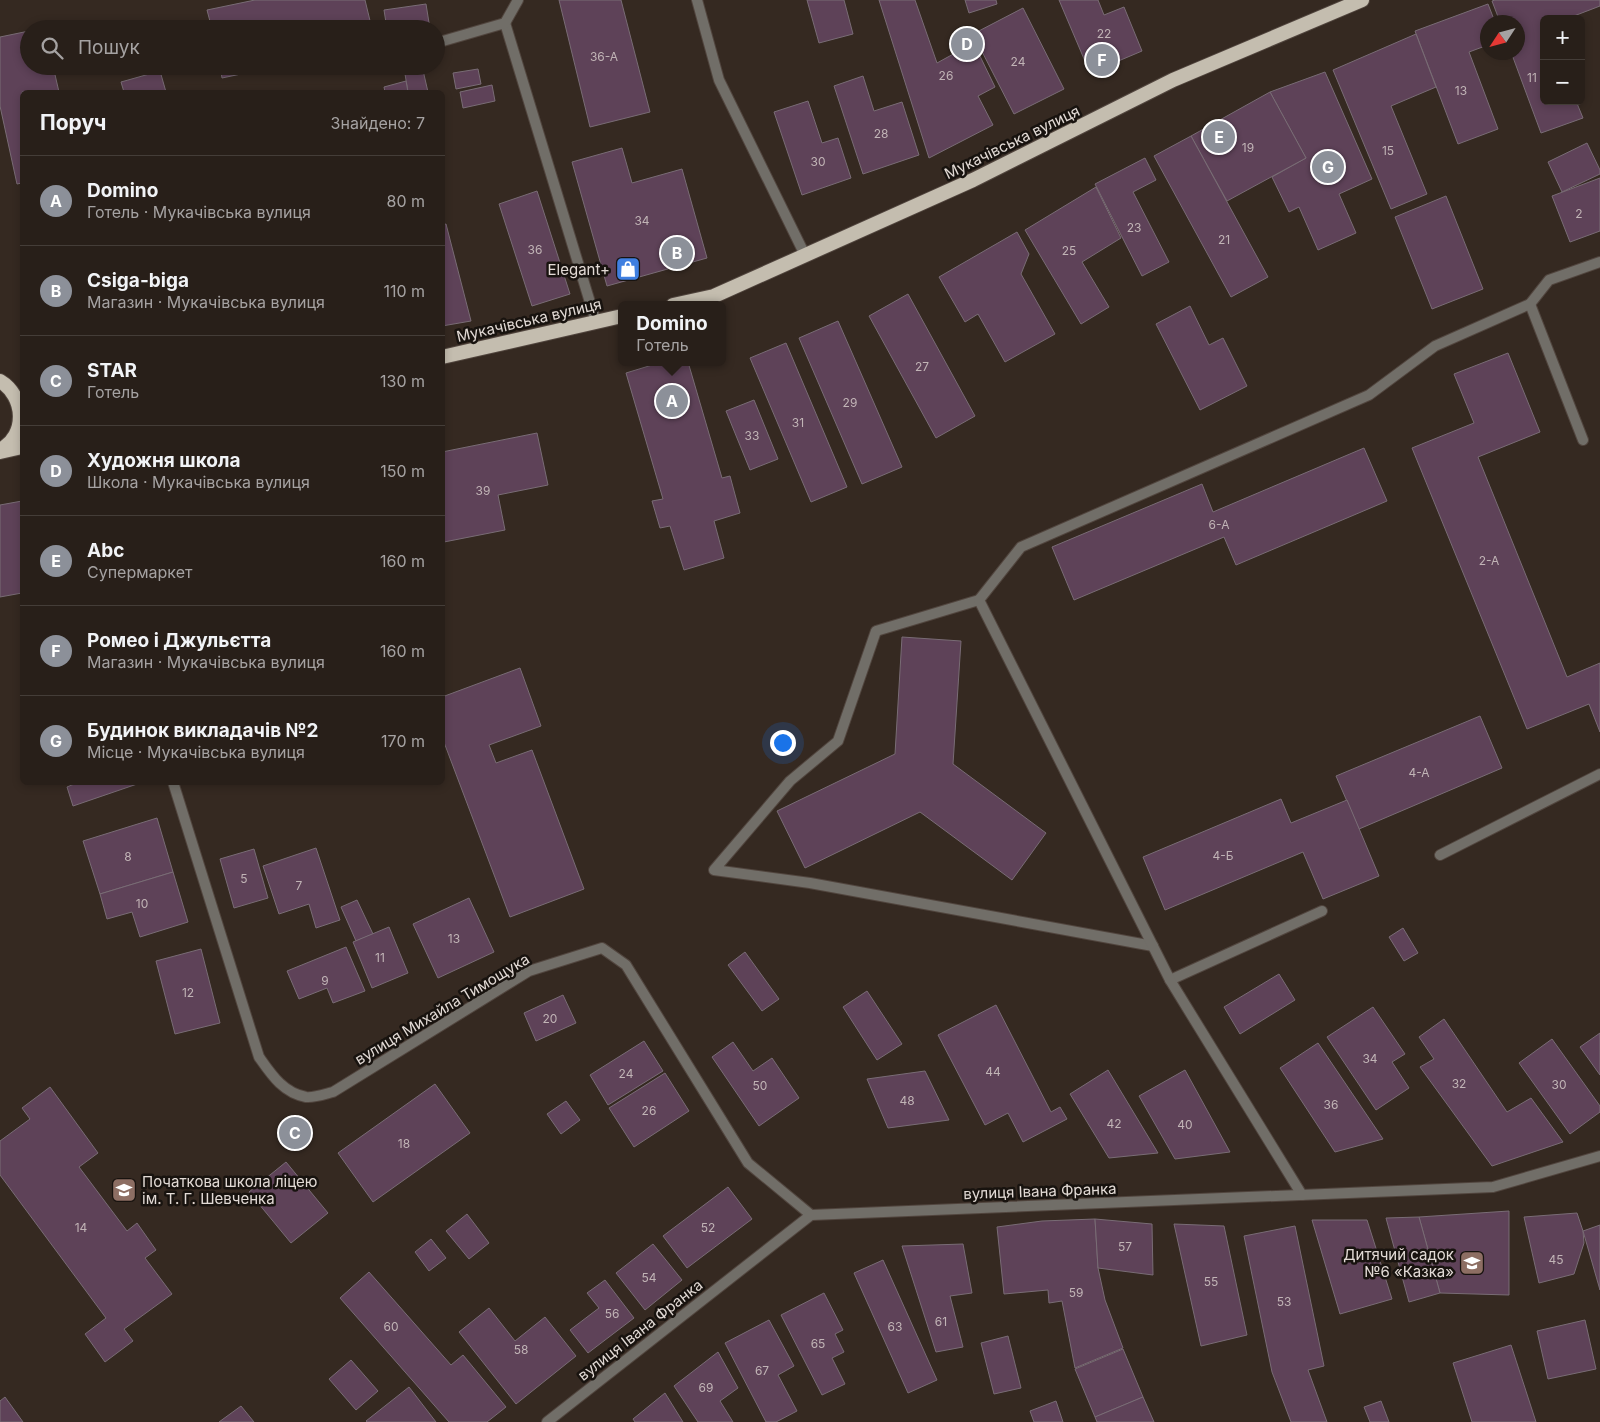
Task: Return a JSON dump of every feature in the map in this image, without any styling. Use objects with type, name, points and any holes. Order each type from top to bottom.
[{"type":"highway","name":"Мукачівська вулиця","points":[[691,301],[714,296],[973,180],[1173,80],[1362,0]]},
{"type":"highway","name":"Мукачівська вулиця","points":[[445,356],[618,317]]},
{"type":"highway","points":[[0,381],[19,397],[20,412]]},
{"type":"highway","points":[[0,451],[12,439],[20,421]]},
{"type":"highway","points":[[0,451],[20,447]]},
{"type":"street","points":[[445,40],[505,23],[518,0]]},
{"type":"street","points":[[697,0],[719,80],[805,255]]},
{"type":"street","points":[[505,23],[596,322]]},
{"type":"street","points":[[1153,946],[810,883],[714,870],[790,781],[838,741],[876,630],[979,600],[1021,548],[1369,395],[1435,346],[1530,304],[1550,280],[1600,262]]},
{"type":"street","points":[[1530,304],[1583,440]]},
{"type":"street","points":[[979,600],[1170,980],[1302,1195]]},
{"type":"street","points":[[1440,855],[1600,774]]},
{"type":"street","name":"вулиця Михайла Тимощука","points":[[174,785],[259,1057],[275,1080],[292,1092],[307,1098],[333,1092],[529,971],[602,948],[626,965],[748,1164],[811,1215]]},
{"type":"street","points":[[1170,980],[1322,911]]},
{"type":"street","name":"вулиця Івана Франка","points":[[547,1422],[811,1215],[1493,1188],[1600,1156]]},
{"type":"building","points":[[255,0],[365,0],[370,20],[210,20],[207,10]]},
{"type":"building","points":[[559,0],[621,0],[650,112],[590,127]]},
{"type":"building","points":[[807,0],[844,0],[853,34],[819,43]]},
{"type":"building","points":[[879,0],[915,0],[937,63],[957,52],[960,61],[978,52],[995,87],[978,96],[993,125],[929,158]]},
{"type":"building","points":[[965,0],[996,0],[997,4],[969,13]]},
{"type":"building","points":[[1059,0],[1098,0],[1104,15],[1124,7],[1142,51],[1090,73]]},
{"type":"building","points":[[1600,0],[1600,6],[1576,15],[1540,15],[1540,105],[1578,105],[1583,118],[1541,133],[1514,60],[1525,60],[1525,15],[1497,15],[1492,1]]},
{"type":"building","points":[[426,4],[429,20],[386,20],[384,10]]},
{"type":"building","points":[[1488,4],[1492,15],[1480,15],[1480,48],[1469,52],[1498,129],[1458,144],[1415,31]]},
{"type":"building","points":[[1023,8],[1064,89],[1014,114],[973,34]]},
{"type":"building","points":[[20,33],[20,75],[55,75],[59,90],[20,90],[20,183],[17,184],[0,106],[0,37]]},
{"type":"building","points":[[1416,34],[1436,87],[1391,106],[1427,194],[1391,209],[1333,70]]},
{"type":"building","points":[[478,69],[481,84],[456,89],[453,73]]},
{"type":"building","points":[[1325,72],[1372,179],[1339,194],[1356,233],[1318,250],[1299,207],[1289,212],[1272,177],[1306,158],[1270,92]]},
{"type":"building","points":[[146,75],[161,75],[165,90],[123,90],[121,82]]},
{"type":"building","points":[[222,75],[236,75],[222,78]]},
{"type":"building","points":[[405,75],[424,75],[428,90],[408,90]]},
{"type":"building","points":[[863,76],[874,111],[902,102],[919,155],[863,174],[834,86]]},
{"type":"building","points":[[406,81],[408,90],[385,90],[384,87]]},
{"type":"building","points":[[492,85],[495,101],[463,108],[460,92]]},
{"type":"building","points":[[1270,92],[1306,158],[1227,201],[1191,136]]},
{"type":"building","points":[[808,101],[822,143],[838,138],[851,178],[802,195],[774,112]]},
{"type":"building","points":[[1191,136],[1268,277],[1231,297],[1154,156]]},
{"type":"building","points":[[1587,143],[1600,170],[1600,174],[1562,192],[1548,162]]},
{"type":"building","points":[[622,148],[632,183],[682,169],[707,258],[607,286],[572,162]]},
{"type":"building","points":[[1145,158],[1156,180],[1133,192],[1169,262],[1142,276],[1095,184]]},
{"type":"building","points":[[1600,178],[1600,231],[1570,242],[1552,196]]},
{"type":"building","points":[[1096,187],[1121,238],[1082,262],[1109,307],[1081,324],[1025,230]]},
{"type":"building","points":[[537,191],[570,294],[532,306],[499,204]]},
{"type":"building","points":[[1446,196],[1483,289],[1432,309],[1395,217]]},
{"type":"building","points":[[445,224],[471,321],[445,325]]},
{"type":"building","points":[[1017,232],[1029,254],[1021,274],[1055,334],[1005,362],[978,314],[965,322],[939,277]]},
{"type":"building","points":[[908,294],[975,416],[936,438],[869,316]]},
{"type":"building","points":[[1190,306],[1209,345],[1223,338],[1247,386],[1200,410],[1156,324]]},
{"type":"building","points":[[838,321],[902,467],[862,484],[799,338]]},
{"type":"building","points":[[786,343],[847,487],[811,502],[750,358]]},
{"type":"building","points":[[1508,353],[1540,432],[1478,457],[1567,677],[1600,663],[1600,732],[1589,704],[1527,729],[1412,448],[1474,423],[1454,374]]},
{"type":"building","points":[[649,366],[689,366],[722,478],[730,476],[740,513],[714,521],[724,558],[684,570],[670,526],[660,528],[652,501],[663,499],[626,373]]},
{"type":"building","points":[[754,400],[778,459],[750,470],[726,411]]},
{"type":"building","points":[[537,433],[548,485],[498,495],[505,530],[445,542],[445,451]]},
{"type":"building","points":[[1364,448],[1387,501],[1236,565],[1224,537],[1074,600],[1052,547],[1202,484],[1213,512]]},
{"type":"building","points":[[20,501],[20,593],[0,597],[0,505]]},
{"type":"building","points":[[902,637],[961,641],[953,764],[1046,833],[1012,880],[920,812],[805,868],[777,811],[895,754]]},
{"type":"building","points":[[520,668],[541,726],[489,745],[496,763],[532,750],[584,889],[510,917],[445,745],[445,696]]},
{"type":"building","points":[[1480,716],[1502,768],[1359,829],[1336,776]]},
{"type":"building","points":[[72,785],[134,785],[73,806],[67,787]]},
{"type":"building","points":[[1281,799],[1291,823],[1347,800],[1379,876],[1323,899],[1303,852],[1165,910],[1143,857]]},
{"type":"building","points":[[157,818],[173,872],[100,894],[83,841]]},
{"type":"building","points":[[316,848],[340,920],[316,928],[309,904],[279,914],[263,866]]},
{"type":"building","points":[[254,849],[268,898],[234,908],[220,859]]},
{"type":"building","points":[[173,872],[188,922],[140,937],[132,912],[107,919],[100,894]]},
{"type":"building","points":[[469,898],[494,952],[438,978],[413,924]]},
{"type":"building","points":[[357,900],[373,934],[356,941],[341,907]]},
{"type":"building","points":[[389,927],[408,973],[372,988],[353,942]]},
{"type":"building","points":[[1403,928],[1418,953],[1404,961],[1389,937]]},
{"type":"building","points":[[346,947],[365,991],[333,1003],[327,988],[299,999],[287,971]]},
{"type":"building","points":[[201,949],[220,1023],[175,1034],[156,961]]},
{"type":"building","points":[[745,952],[779,999],[762,1011],[728,965]]},
{"type":"building","points":[[1279,974],[1295,1000],[1240,1034],[1224,1007]]},
{"type":"building","points":[[867,991],[902,1044],[877,1060],[843,1007]]},
{"type":"building","points":[[563,995],[576,1023],[536,1041],[524,1013]]},
{"type":"building","points":[[996,1005],[1051,1112],[1060,1107],[1067,1119],[1023,1142],[1008,1113],[985,1125],[938,1035]]},
{"type":"building","points":[[1373,1007],[1405,1054],[1392,1062],[1409,1088],[1376,1110],[1327,1037]]},
{"type":"building","points":[[1444,1019],[1507,1112],[1531,1098],[1563,1142],[1492,1166],[1420,1067],[1434,1059],[1419,1037]]},
{"type":"building","points":[[1600,1033],[1600,1075],[1580,1047]]},
{"type":"building","points":[[1552,1039],[1600,1106],[1600,1112],[1570,1134],[1519,1063]]},
{"type":"building","points":[[644,1041],[663,1071],[608,1105],[590,1075]]},
{"type":"building","points":[[733,1042],[753,1071],[772,1058],[799,1098],[759,1126],[712,1057]]},
{"type":"building","points":[[1318,1043],[1383,1139],[1335,1152],[1280,1068]]},
{"type":"building","points":[[1108,1070],[1158,1153],[1109,1158],[1070,1094]]},
{"type":"building","points":[[1185,1070],[1230,1152],[1175,1159],[1139,1096]]},
{"type":"building","points":[[925,1071],[949,1120],[888,1128],[867,1079]]},
{"type":"building","points":[[665,1073],[689,1111],[634,1147],[609,1108]]},
{"type":"building","points":[[435,1084],[470,1133],[373,1202],[338,1153]]},
{"type":"building","points":[[50,1087],[98,1153],[79,1167],[127,1231],[137,1223],[156,1250],[145,1258],[172,1294],[124,1329],[133,1341],[105,1362],[85,1334],[106,1318],[0,1175],[0,1141],[30,1119],[22,1108]]},
{"type":"building","points":[[566,1101],[580,1120],[561,1134],[547,1114]]},
{"type":"building","points":[[286,1162],[328,1213],[291,1243],[249,1192]]},
{"type":"building","points":[[728,1187],[752,1219],[687,1268],[663,1236]]},
{"type":"building","points":[[1509,1211],[1509,1295],[1440,1293],[1419,1217]]},
{"type":"building","points":[[1577,1213],[1583,1231],[1584,1243],[1574,1274],[1539,1283],[1524,1217]]},
{"type":"building","points":[[467,1214],[489,1243],[469,1259],[446,1231]]},
{"type":"building","points":[[1419,1217],[1440,1293],[1409,1302],[1386,1218]]},
{"type":"building","points":[[1095,1219],[1098,1268],[1105,1300],[1123,1348],[1075,1368],[1062,1301],[1049,1303],[1048,1290],[1004,1294],[997,1227],[1042,1221]]},
{"type":"building","points":[[1095,1219],[1152,1224],[1153,1275],[1098,1268]]},
{"type":"building","points":[[1312,1220],[1367,1220],[1392,1299],[1340,1314]]},
{"type":"building","points":[[1174,1224],[1224,1226],[1247,1335],[1201,1346]]},
{"type":"building","points":[[1600,1225],[1600,1290],[1583,1231]]},
{"type":"building","points":[[1295,1226],[1324,1366],[1308,1370],[1327,1422],[1291,1422],[1272,1372],[1244,1236]]},
{"type":"building","points":[[431,1239],[446,1258],[429,1271],[415,1252]]},
{"type":"building","points":[[653,1244],[682,1280],[645,1310],[616,1273]]},
{"type":"building","points":[[963,1244],[972,1293],[950,1296],[963,1347],[936,1352],[902,1246]]},
{"type":"building","points":[[883,1260],[937,1380],[908,1393],[854,1273]]},
{"type":"building","points":[[369,1272],[451,1365],[463,1355],[506,1407],[487,1422],[449,1422],[340,1298]]},
{"type":"building","points":[[605,1280],[634,1318],[588,1353],[570,1330],[599,1308],[587,1293]]},
{"type":"building","points":[[824,1293],[843,1330],[835,1334],[844,1352],[832,1358],[845,1384],[822,1395],[781,1315]]},
{"type":"building","points":[[489,1308],[515,1341],[545,1317],[576,1356],[516,1404],[459,1332]]},
{"type":"building","points":[[769,1320],[794,1366],[778,1375],[797,1411],[776,1422],[766,1422],[725,1343]]},
{"type":"building","points":[[1585,1320],[1596,1369],[1548,1379],[1537,1331]]},
{"type":"building","points":[[1008,1336],[1021,1388],[994,1394],[981,1343]]},
{"type":"building","points":[[1511,1345],[1536,1422],[1472,1422],[1453,1363]]},
{"type":"building","points":[[1123,1349],[1143,1397],[1095,1417],[1075,1369]]},
{"type":"building","points":[[718,1352],[738,1388],[720,1401],[733,1422],[698,1422],[674,1386]]},
{"type":"building","points":[[351,1360],[378,1391],[356,1410],[329,1379]]},
{"type":"building","points":[[409,1387],[436,1422],[366,1421]]},
{"type":"building","points":[[665,1393],[683,1422],[635,1422],[633,1419]]},
{"type":"building","points":[[5,1397],[23,1422],[0,1422],[0,1401]]},
{"type":"building","points":[[1143,1397],[1154,1422],[1097,1422],[1095,1417]]},
{"type":"building","points":[[1056,1401],[1063,1422],[1034,1422],[1030,1411]]},
{"type":"building","points":[[1381,1401],[1389,1422],[1370,1422],[1364,1407]]},
{"type":"building","points":[[241,1406],[254,1422],[219,1422]]},
{"type":"place","name":"Художня школа","points":[[967,44]]},
{"type":"place","name":"Ромео і Джульєтта","points":[[1102,60]]},
{"type":"place","name":"Abc","points":[[1219,137]]},
{"type":"place","name":"Будинок викладачів №2","points":[[1328,167]]},
{"type":"place","name":"Csiga-biga","points":[[677,253]]},
{"type":"place","name":"Elegant+","points":[[628,269]]},
{"type":"place","name":"Domino","points":[[672,401]]},
{"type":"place","name":"STAR","points":[[295,1133]]},
{"type":"place","name":"Початкова школа ліцею ім. Т. Г. Шевченка","points":[[124,1190]]},
{"type":"place","name":"Дитячий садок №6 «Казка»","points":[[1472,1263]]}]
